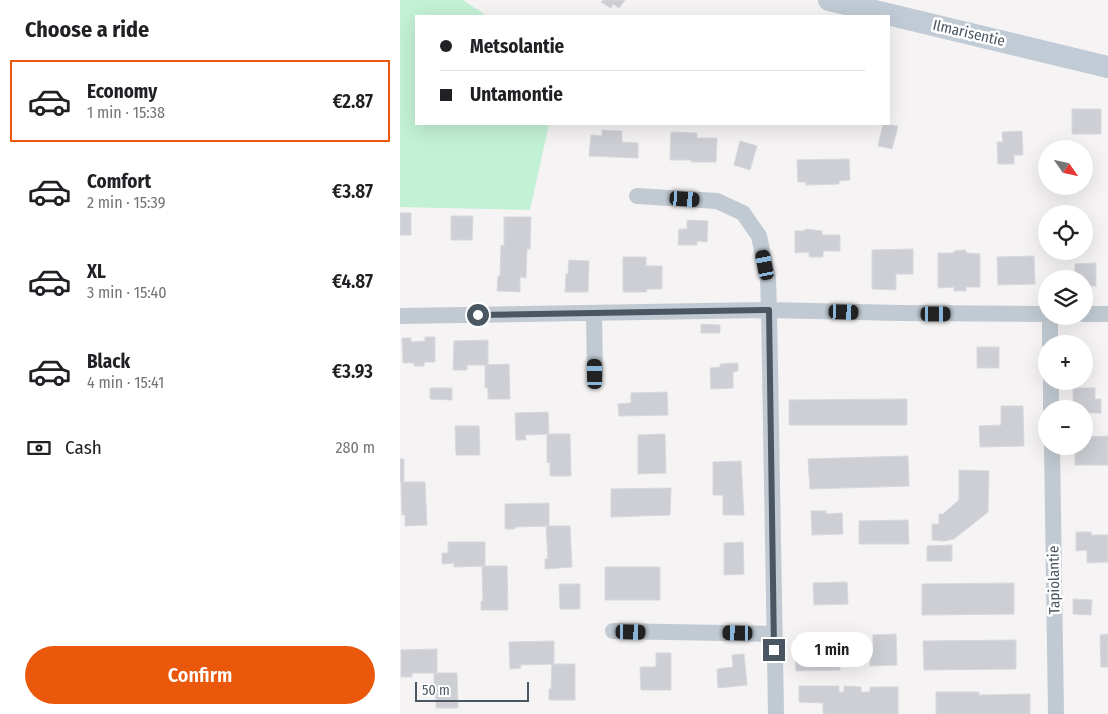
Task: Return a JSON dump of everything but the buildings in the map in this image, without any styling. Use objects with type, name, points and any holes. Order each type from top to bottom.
[{"type":"street","name":"Ilmarisentie","points":[[829,0],[1108,67]]},
{"type":"street","points":[[637,196],[717,201],[743,213],[759,236],[768,279],[776,714]]},
{"type":"street","points":[[400,316],[769,310],[1038,314]]},
{"type":"street","points":[[594,313],[595,374]]},
{"type":"street","points":[[1093,314],[1108,314]]},
{"type":"street","name":"Tapiolantie","points":[[1052,455],[1056,714]]},
{"type":"street","points":[[613,631],[774,634]]},
{"type":"green space","points":[[400,0],[463,0],[486,15],[415,15],[415,125],[549,125],[530,210],[400,207]]},
{"type":"route","points":[[478,315],[769,310],[774,650]]}]
